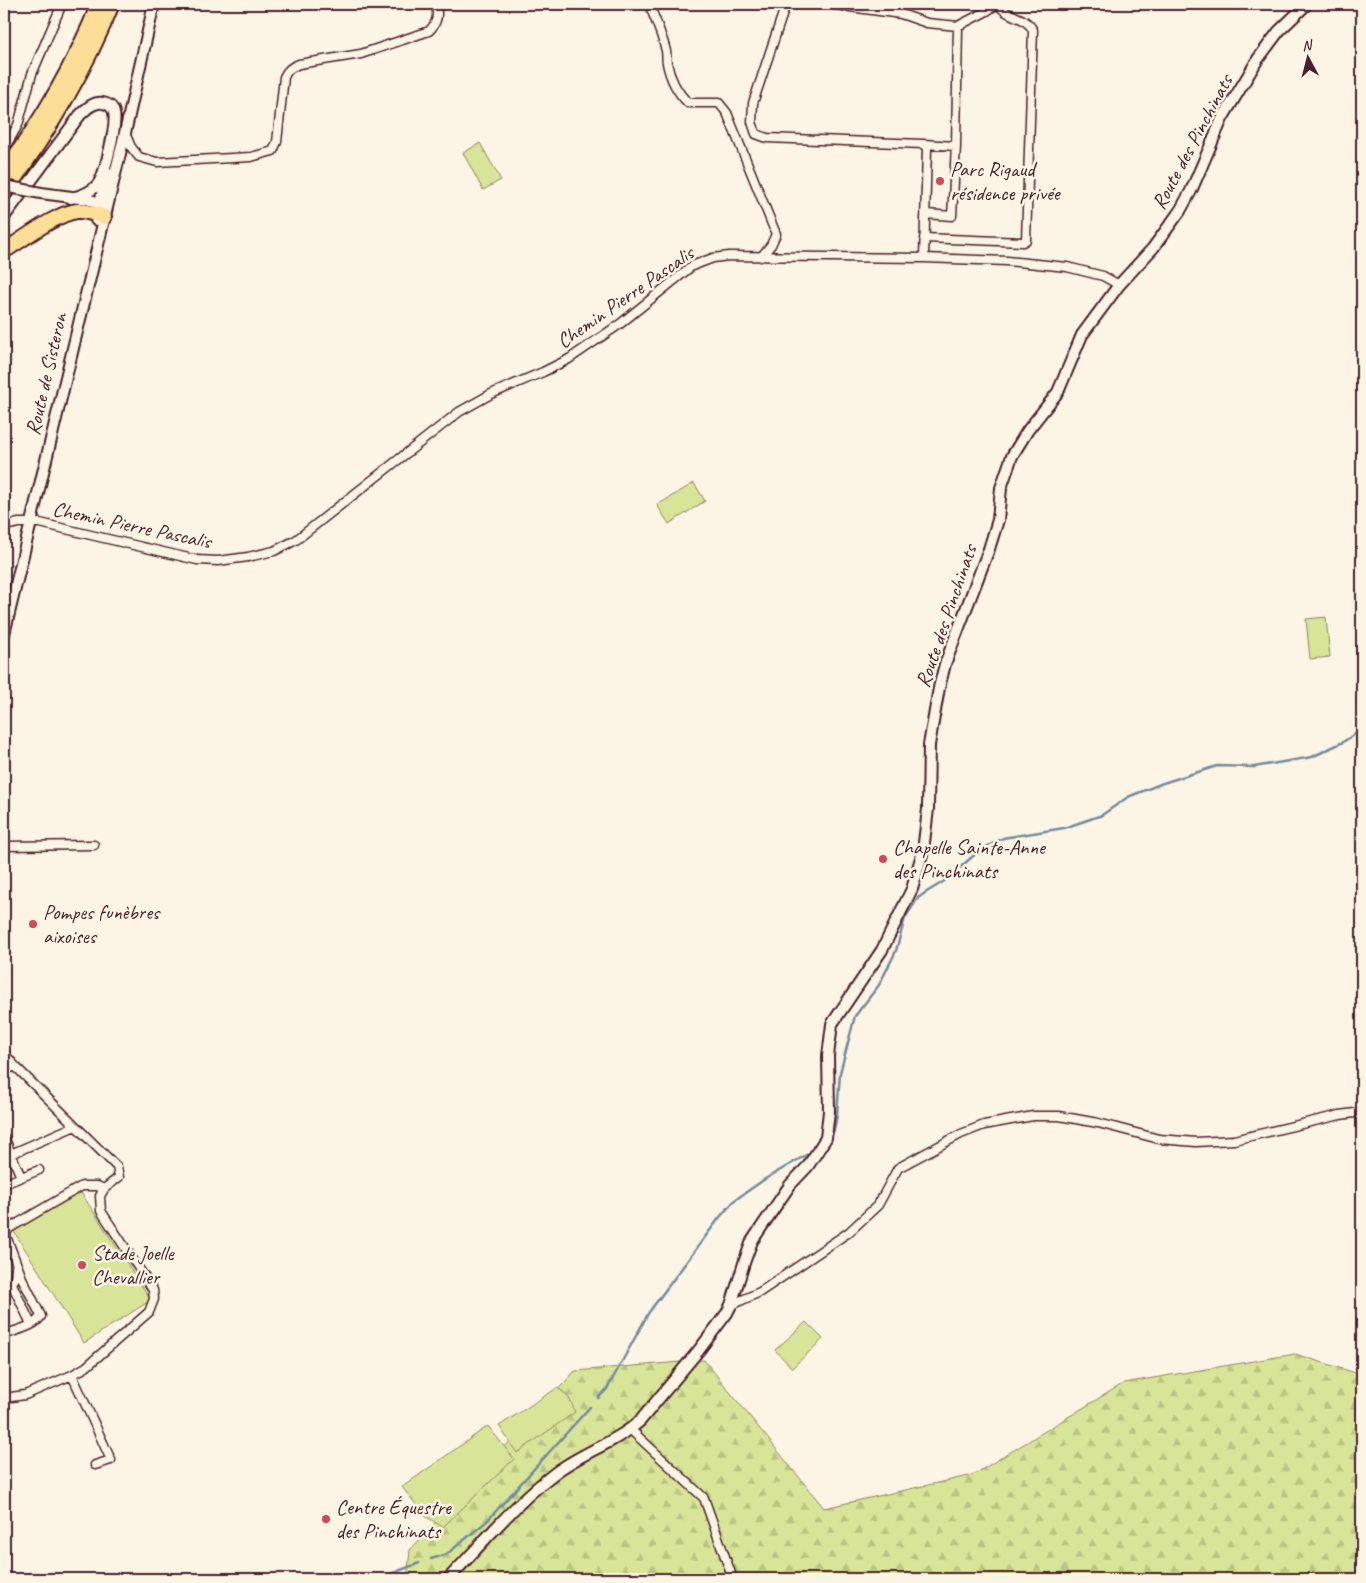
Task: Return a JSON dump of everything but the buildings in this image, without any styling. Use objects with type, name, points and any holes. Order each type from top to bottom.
[{"type":"highway","points":[[4,172],[36,124],[65,75],[99,4]]},
{"type":"highway","points":[[4,193],[29,157],[83,67],[112,4]]},
{"type":"highway","points":[[4,251],[47,224],[72,212],[102,211]]},
{"type":"street","points":[[4,149],[18,125],[32,74],[62,4]]},
{"type":"street","name":"Route de Sisteron","points":[[102,211],[125,133],[154,4]]},
{"type":"street","points":[[125,133],[131,147],[139,157],[157,162],[251,156],[273,150],[277,142],[284,78],[286,72],[291,67],[361,54],[429,31],[435,26],[437,20],[436,4]]},
{"type":"street","points":[[649,4],[661,35],[672,80],[679,94],[688,103],[719,103],[727,113],[776,234],[771,245],[761,257]]},
{"type":"street","points":[[786,4],[753,103],[752,122],[756,134],[767,138],[956,146]]},
{"type":"street","points":[[828,4],[900,14],[927,23],[958,26],[997,4],[1008,14],[1025,20],[1033,30],[1026,240],[1023,242],[924,238]]},
{"type":"street","name":"Route des Pinchinats","points":[[448,1579],[514,1509],[554,1474],[574,1460],[630,1430],[640,1422],[699,1350],[731,1305],[752,1241],[790,1185],[808,1166],[824,1142],[829,1111],[828,1056],[832,1024],[882,950],[912,889],[923,851],[928,809],[929,745],[939,688],[945,664],[989,549],[998,520],[1001,488],[1012,456],[1028,430],[1058,392],[1082,335],[1119,285],[1153,248],[1180,211],[1191,192],[1222,120],[1258,59],[1279,30],[1307,4]]},
{"type":"street","points":[[926,214],[952,216],[956,146],[958,26]]},
{"type":"street","name":"Route de Sisteron","points":[[4,634],[84,298],[118,132],[137,73]]},
{"type":"street","points":[[4,217],[80,115],[92,105],[100,102],[107,104],[112,108],[115,121],[102,177],[90,191],[81,196],[71,198]]},
{"type":"street","points":[[922,144],[927,148],[924,258]]},
{"type":"street","points":[[4,186],[71,198],[102,211]]},
{"type":"street","name":"Chemin Pierre Pascalis","points":[[4,526],[30,522],[51,525],[197,560],[218,561],[274,551],[296,540],[459,412],[491,394],[543,372],[576,355],[620,324],[692,266],[713,258],[729,256],[924,258],[1007,261],[1066,267],[1103,276],[1119,285]]},
{"type":"street","points":[[4,846],[94,845]]},
{"type":"street","points":[[4,1053],[117,1167],[119,1177],[104,1189],[100,1196],[100,1210],[153,1290],[154,1299],[149,1312],[86,1367],[25,1395],[4,1398]]},
{"type":"street","points":[[4,1071],[15,1066]]},
{"type":"street","points":[[731,1305],[765,1289],[849,1232],[878,1205],[898,1168],[961,1134],[984,1125],[1033,1116],[1059,1116],[1098,1123],[1153,1138],[1196,1142],[1234,1140],[1340,1115],[1362,1112]]},
{"type":"street","points":[[8,1151],[75,1126]]},
{"type":"street","points":[[4,1137],[8,1151],[21,1177]]},
{"type":"street","points":[[4,1184],[39,1170]]},
{"type":"street","points":[[4,1335],[38,1321],[41,1316],[22,1278],[6,1236],[8,1229],[82,1186],[97,1186],[104,1189]]},
{"type":"street","points":[[17,1263],[15,1278],[12,1284],[31,1324]]},
{"type":"street","points":[[72,1375],[111,1460],[95,1465]]},
{"type":"street","points":[[630,1430],[704,1498],[733,1579]]},
{"type":"green space","points":[[480,143],[501,180],[483,190],[463,153]]},
{"type":"green space","points":[[694,483],[705,501],[669,524],[657,505]]},
{"type":"green space","points":[[1326,617],[1330,657],[1310,659],[1306,619]]},
{"type":"green space","name":"Stade Joelle Chevallier","points":[[80,1191],[151,1300],[84,1343],[13,1230]]},
{"type":"green space","points":[[806,1322],[823,1339],[792,1368],[775,1350]]},
{"type":"green space","points":[[1295,1354],[1362,1375],[1362,1579],[407,1579],[410,1550],[575,1371],[704,1360],[824,1508],[973,1475],[1124,1383]]},
{"type":"green space","points":[[557,1388],[569,1398],[575,1412],[517,1453],[499,1426]]},
{"type":"green space","points":[[488,1426],[514,1459],[443,1527],[425,1516],[402,1487]]},
{"type":"waterway","points":[[830,1140],[837,1115],[840,1073],[855,1016],[879,985],[896,951],[905,918],[918,898],[943,882],[979,851],[1003,838],[1064,828],[1102,815],[1128,797],[1163,783],[1217,766],[1254,767],[1312,757],[1343,742],[1362,729]]},
{"type":"waterway","points":[[598,1398],[607,1389],[649,1312],[720,1217],[735,1200],[765,1179],[813,1151]]},
{"type":"waterway","points":[[431,1559],[447,1554],[486,1522],[590,1407]]},
{"type":"waterway","points":[[378,1579],[419,1563]]},
{"type":"place","name":"Parc Rigaud résidence privée","points":[[940,181]]},
{"type":"place","name":"Chapelle Sainte-Anne des Pinchinats","points":[[883,859]]},
{"type":"place","name":"Pompes funèbres aixoises","points":[[33,924]]},
{"type":"place","name":"Stade Joelle Chevallier","points":[[82,1265]]},
{"type":"place","name":"Centre Équestre des Pinchinats","points":[[326,1519]]}]
